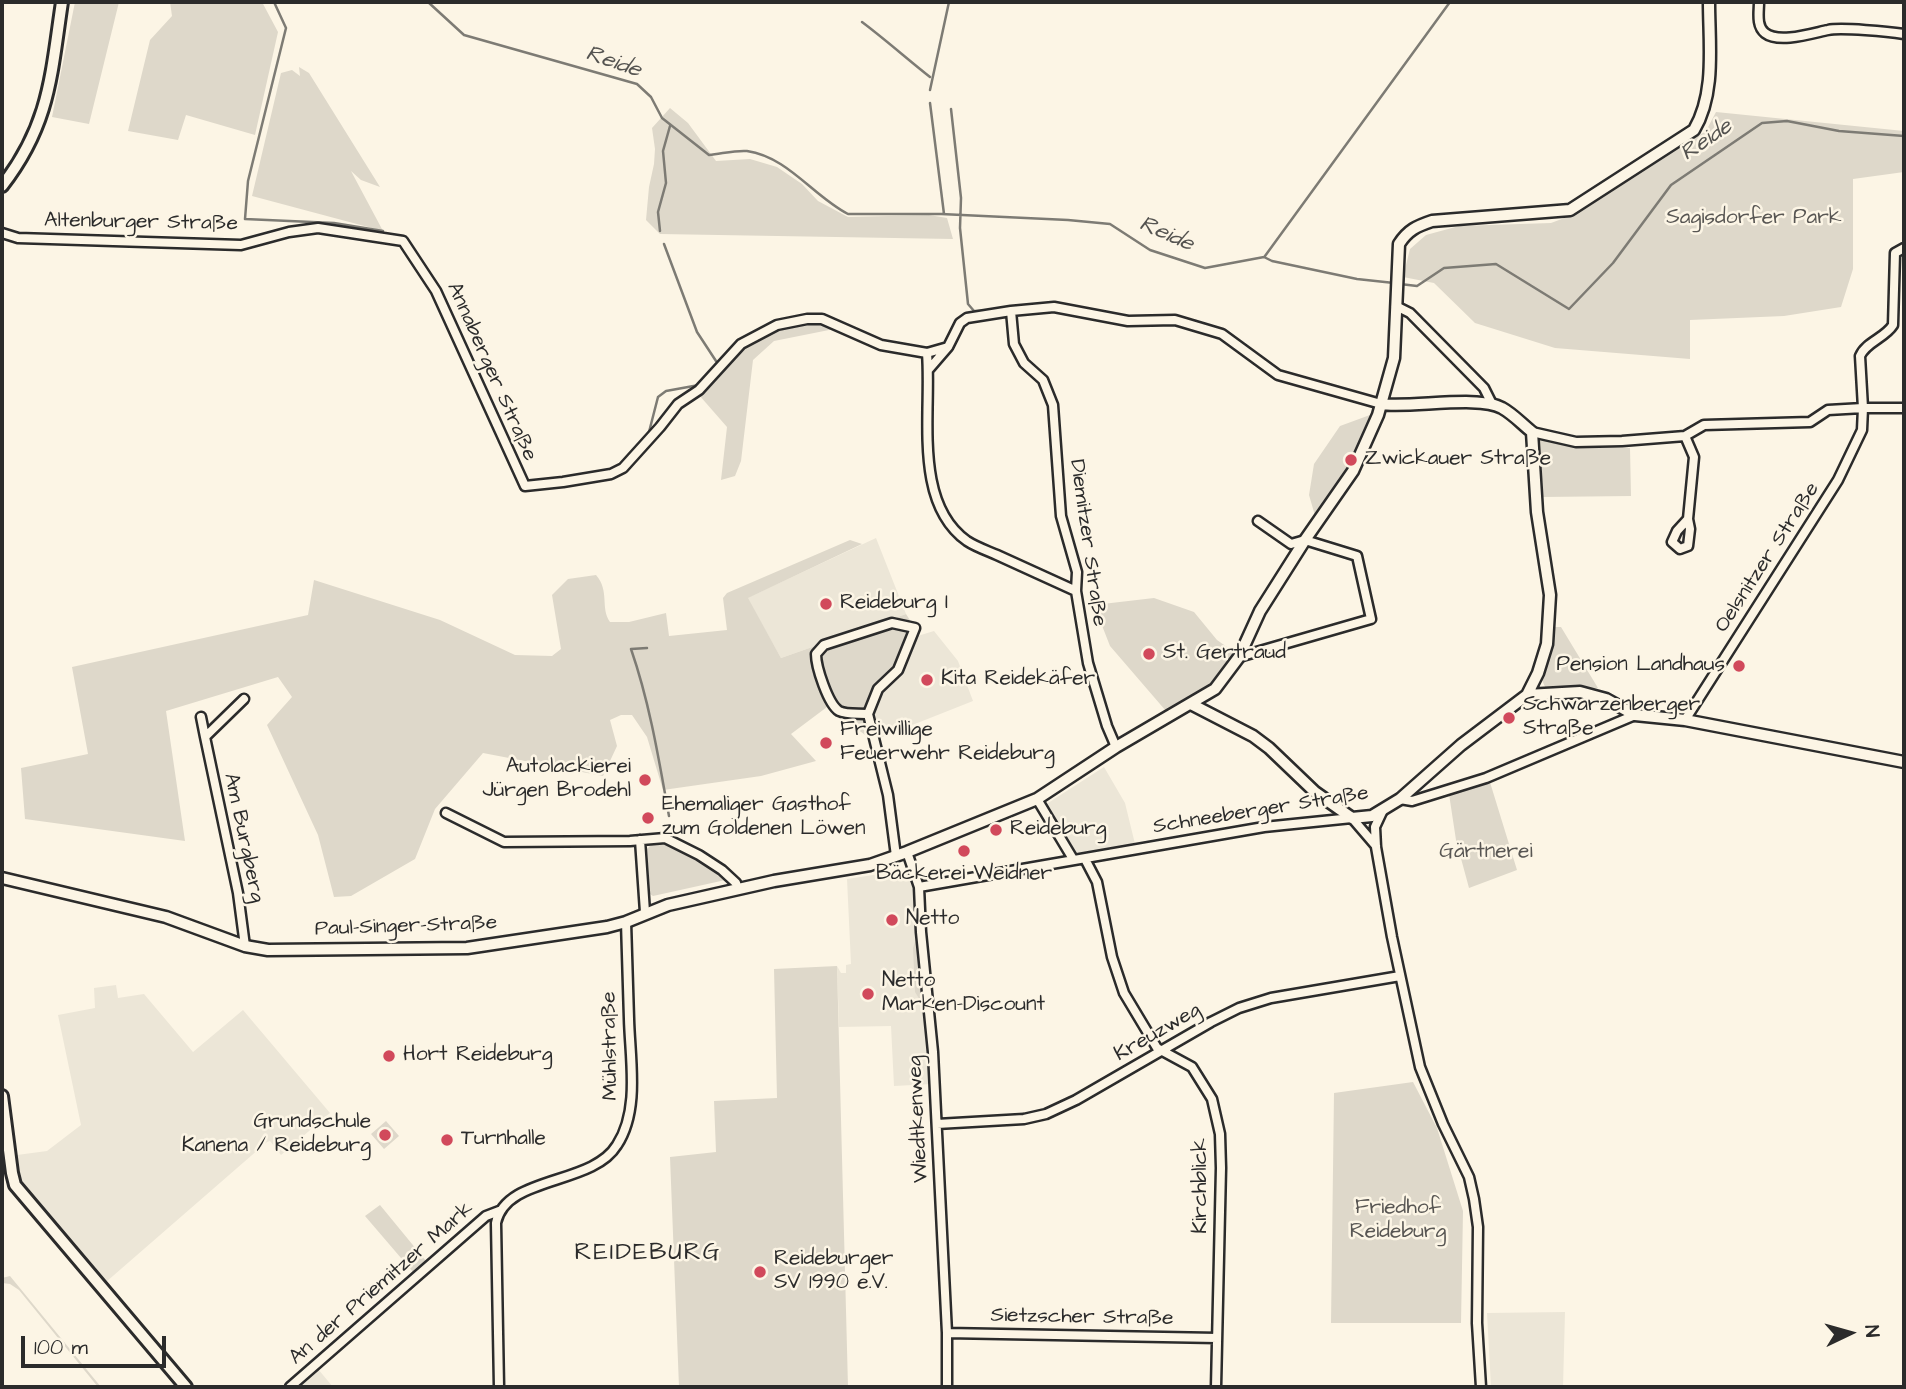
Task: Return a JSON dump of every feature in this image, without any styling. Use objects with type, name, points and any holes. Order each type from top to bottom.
[{"type":"main road","points":[[2,186],[24,156],[39,125],[48,89],[62,2]]},
{"type":"main road","points":[[2,1096],[15,1185],[186,1387]]},
{"type":"street","name":"Paul-Singer-Straße","points":[[2,878],[166,917],[245,946],[268,950],[467,948],[607,927],[668,905],[738,889],[860,867],[907,852],[1037,799],[1116,747],[1215,689],[1239,657],[1260,611],[1353,471],[1381,404],[1394,358],[1399,244],[1406,234],[1417,226],[1432,221],[1570,210],[1694,130],[1703,115],[1708,96],[1709,2]]},
{"type":"street","points":[[1759,2],[1759,23],[1763,32],[1774,37],[1815,35],[1829,30],[1904,34]]},
{"type":"street","name":"Altenburger Straße","points":[[2,233],[19,238],[242,245],[289,232],[318,228],[403,241]]},
{"type":"street","name":"Annaberger Straße","points":[[403,241],[436,291],[525,486],[611,474],[623,468],[678,404],[699,390],[741,344],[777,325],[822,319],[881,345],[927,352],[948,347]]},
{"type":"street","name":"Oelsnitzer Straße","points":[[1685,720],[1838,480],[1861,430],[1863,408],[1860,356],[1863,350],[1888,333],[1893,325],[1895,253],[1904,248]]},
{"type":"street","points":[[1396,306],[1410,313],[1484,388],[1492,404]]},
{"type":"street","points":[[929,369],[948,347],[960,323],[967,318],[1054,307],[1128,321],[1175,320],[1222,334],[1278,375],[1381,404],[1492,404],[1532,432],[1576,442],[1685,436],[1704,425],[1810,422],[1828,410],[1904,408]]},
{"type":"street","name":"Diemitzer Straße","points":[[1011,311],[1014,344],[1024,363],[1042,380],[1053,405],[1061,516],[1077,572],[1076,591],[1088,663],[1116,747]]},
{"type":"street","points":[[927,352],[927,442],[932,482],[943,514],[967,541],[1076,591]]},
{"type":"street","points":[[1400,799],[1461,745],[1527,695],[1538,673],[1547,644],[1550,595],[1537,512],[1532,432]]},
{"type":"street","points":[[1685,436],[1694,457],[1688,519]]},
{"type":"street","points":[[1239,657],[1371,619],[1357,556],[1305,540],[1291,544],[1258,521]]},
{"type":"street","points":[[867,714],[843,713],[834,706],[817,667],[816,654],[824,645],[892,622],[915,628],[898,670],[878,689],[867,714],[888,795],[896,856]]},
{"type":"street","name":"Schneeberger Straße","points":[[1527,695],[1580,692],[1606,699],[1635,715],[1685,720],[1904,762]]},
{"type":"street","points":[[205,737],[244,699]]},
{"type":"street","points":[[1191,704],[1253,736],[1269,748],[1315,792],[1352,818],[1376,847]]},
{"type":"street","name":"Schneeberger Straße","points":[[919,887],[1264,827],[1372,816],[1400,799],[1412,801],[1486,778],[1635,715]]},
{"type":"street","name":"Am Burgberg","points":[[201,717],[238,893],[245,946]]},
{"type":"street","points":[[1037,799],[1073,859]]},
{"type":"street","points":[[1382,812],[1375,827],[1376,847],[1420,1067],[1443,1124],[1465,1167],[1474,1199],[1478,1227],[1477,1323],[1481,1387]]},
{"type":"street","points":[[446,813],[503,842],[665,838],[722,870],[736,883],[738,889]]},
{"type":"street","points":[[640,839],[645,912]]},
{"type":"street","name":"Wiedtkenweg","points":[[907,852],[919,887],[933,1052],[947,1333],[947,1387]]},
{"type":"street","points":[[1085,859],[1097,882],[1117,976],[1133,1009],[1160,1051]]},
{"type":"street","name":"Mühlstraße","points":[[499,1211],[510,1199],[602,1162],[623,1134],[631,1089],[626,922]]},
{"type":"street","name":"Kreuzweg","points":[[937,1124],[1024,1119],[1046,1114],[1076,1100],[1211,1022],[1261,1000],[1400,976]]},
{"type":"street","name":"Kirchblick","points":[[1160,1051],[1192,1067],[1212,1099],[1217,1116],[1221,1168],[1216,1387]]},
{"type":"street","points":[[499,1211],[496,1223],[499,1387]]},
{"type":"street","name":"An der Priemitzer Mark","points":[[290,1387],[486,1216],[499,1211]]},
{"type":"street","name":"Sietzscher Straße","points":[[947,1333],[1217,1338]]},
{"type":"shaded area","name":"Reideburg I","points":[[876,538],[906,614],[781,658],[747,598]]},
{"type":"shaded area","name":"Kita Reidekäfer","points":[[934,631],[958,661],[973,701],[877,739],[865,701],[911,638]]},
{"type":"shaded area","points":[[1104,767],[1125,803],[1135,844],[1083,854],[1076,852],[1045,805]]},
{"type":"shaded area","points":[[906,870],[914,879],[932,1084],[894,1086],[891,1026],[839,1027],[837,966],[841,973],[846,973],[846,965],[851,964],[847,879]]},
{"type":"shaded area","points":[[116,985],[118,998],[144,994],[193,1052],[243,1010],[330,1113],[281,1155],[270,1141],[267,1142],[106,1282],[21,1179],[17,1155],[47,1151],[81,1125],[58,1015],[95,1008],[94,988]]},
{"type":"shaded area","points":[[1565,1312],[1563,1387],[1491,1387],[1487,1313]]},
{"type":"shaded area","points":[[318,1369],[333,1387],[297,1387]]},
{"type":"green space","points":[[75,2],[119,2],[89,124],[52,117]]},
{"type":"green space","points":[[170,2],[262,2],[278,32],[255,135],[186,115],[178,140],[128,131],[150,40],[172,16]]},
{"type":"green space","points":[[299,67],[309,73],[380,187],[361,180],[351,171],[383,231],[252,196],[281,73],[292,70],[300,76]]},
{"type":"green space","points":[[670,108],[688,123],[716,161],[750,159],[777,167],[802,184],[818,201],[848,217],[929,215],[947,218],[953,239],[660,234],[646,220],[655,149],[652,128]]},
{"type":"green space","name":"Sagisdorfer Park","points":[[1716,112],[1904,131],[1904,172],[1853,179],[1853,269],[1841,307],[1784,316],[1690,320],[1690,359],[1555,348],[1475,323],[1434,283],[1403,277],[1410,249],[1426,235],[1459,226],[1551,223],[1575,214],[1706,131]]},
{"type":"green space","points":[[825,324],[834,329],[774,341],[753,360],[741,461],[735,476],[721,480],[727,427],[699,395],[740,351],[764,334],[792,325]]},
{"type":"green space","points":[[1370,415],[1373,425],[1316,519],[1309,495],[1314,464],[1340,426]]},
{"type":"green space","points":[[1540,440],[1571,445],[1630,448],[1631,496],[1543,497]]},
{"type":"green space","points":[[850,540],[862,544],[748,598],[781,658],[906,614],[915,628],[898,670],[864,706],[872,740],[827,707],[791,734],[816,761],[761,776],[663,790],[647,737],[632,715],[621,715],[610,720],[617,746],[603,776],[483,753],[435,809],[415,859],[351,896],[334,897],[318,835],[267,725],[292,697],[278,677],[166,711],[185,841],[25,819],[21,768],[88,754],[72,667],[308,615],[314,580],[440,620],[515,655],[552,656],[561,649],[552,595],[568,579],[596,575],[603,587],[610,622],[629,622],[666,613],[669,636],[727,630],[723,598],[727,593]]},
{"type":"green space","points":[[1154,598],[1194,612],[1217,640],[1234,652],[1213,682],[1166,711],[1110,646],[1094,605]]},
{"type":"green space","points":[[1552,627],[1561,627],[1598,688],[1569,686],[1546,689],[1541,678],[1551,648]]},
{"type":"green space","name":"Gärtnerei","points":[[1489,779],[1517,870],[1469,888],[1456,840],[1449,794]]},
{"type":"green space","points":[[667,843],[684,849],[730,879],[653,896],[650,894],[647,849],[651,845]]},
{"type":"green space","points":[[915,942],[918,942],[923,994],[920,1000],[915,992]]},
{"type":"green space","name":"Reideburger SV 1990 e.V.","points":[[837,966],[848,1387],[679,1387],[670,1157],[716,1152],[714,1101],[777,1098],[774,969]]},
{"type":"green space","name":"Friedhof Reideburg","points":[[1413,1082],[1437,1128],[1463,1211],[1461,1323],[1331,1323],[1334,1093]]},
{"type":"green space","points":[[386,1121],[399,1136],[384,1149],[371,1134]]},
{"type":"green space","points":[[380,1205],[426,1261],[413,1272],[365,1216]]},
{"type":"green space","points":[[10,1276],[101,1387],[98,1387],[19,1290],[10,1284],[2,1283],[2,1278]]},
{"type":"waterway","points":[[274,2],[286,28],[248,181],[245,219],[334,223],[383,231]]},
{"type":"waterway","name":"Reide","points":[[428,2],[464,35],[637,84],[651,97],[662,118],[709,155],[742,151],[762,155],[788,169],[848,214],[941,214],[1110,224],[1150,250],[1205,268],[1264,257],[1357,279],[1394,283]]},
{"type":"waterway","points":[[930,90],[949,2]]},
{"type":"waterway","points":[[1265,256],[1450,2]]},
{"type":"waterway","points":[[862,22],[930,77]]},
{"type":"waterway","points":[[930,103],[944,214]]},
{"type":"waterway","name":"Reide","points":[[951,109],[961,198],[960,228],[968,304],[974,311],[984,311]]},
{"type":"waterway","name":"Reide","points":[[1400,284],[1417,286],[1444,268],[1496,264],[1569,309],[1613,263],[1671,185],[1762,123],[1787,121],[1839,131],[1904,136]]},
{"type":"waterway","points":[[660,231],[658,212],[666,183],[663,151],[670,126]]},
{"type":"waterway","points":[[664,244],[697,332],[716,361]]},
{"type":"waterway","points":[[640,443],[649,432],[658,397],[666,391],[699,385]]},
{"type":"waterway","points":[[647,648],[631,649],[649,711],[669,816]]},
{"type":"place","name":"Zwickauer Straße","points":[[1351,460]]},
{"type":"place","name":"Reideburg I","points":[[826,604]]},
{"type":"place","name":"St. Gertraud","points":[[1149,654]]},
{"type":"place","name":"Pension Landhaus","points":[[1739,666]]},
{"type":"place","name":"Kita Reidekäfer","points":[[927,680]]},
{"type":"place","name":"Schwarzenberger Straße","points":[[1509,718]]},
{"type":"place","name":"Freiwillige Feuerwehr Reideburg","points":[[826,743]]},
{"type":"place","name":"Autolackierei Jürgen Brodehl","points":[[645,780]]},
{"type":"place","name":"Ehemaliger Gasthof zum Goldenen Löwen","points":[[648,818]]},
{"type":"place","name":"Reideburg","points":[[996,830]]},
{"type":"place","name":"Bäckerei Weidner","points":[[964,851]]},
{"type":"place","name":"Netto","points":[[892,920]]},
{"type":"place","name":"Netto Marken-Discount","points":[[868,994]]},
{"type":"place","name":"Hort Reideburg","points":[[389,1056]]},
{"type":"place","name":"Grundschule Kanena / Reideburg","points":[[385,1135]]},
{"type":"place","name":"Turnhalle","points":[[447,1140]]},
{"type":"place","name":"Reideburger SV 1990 e.V.","points":[[760,1272]]},
{"type":"district","name":"REIDEBURG","points":[[648,1254]]}]
